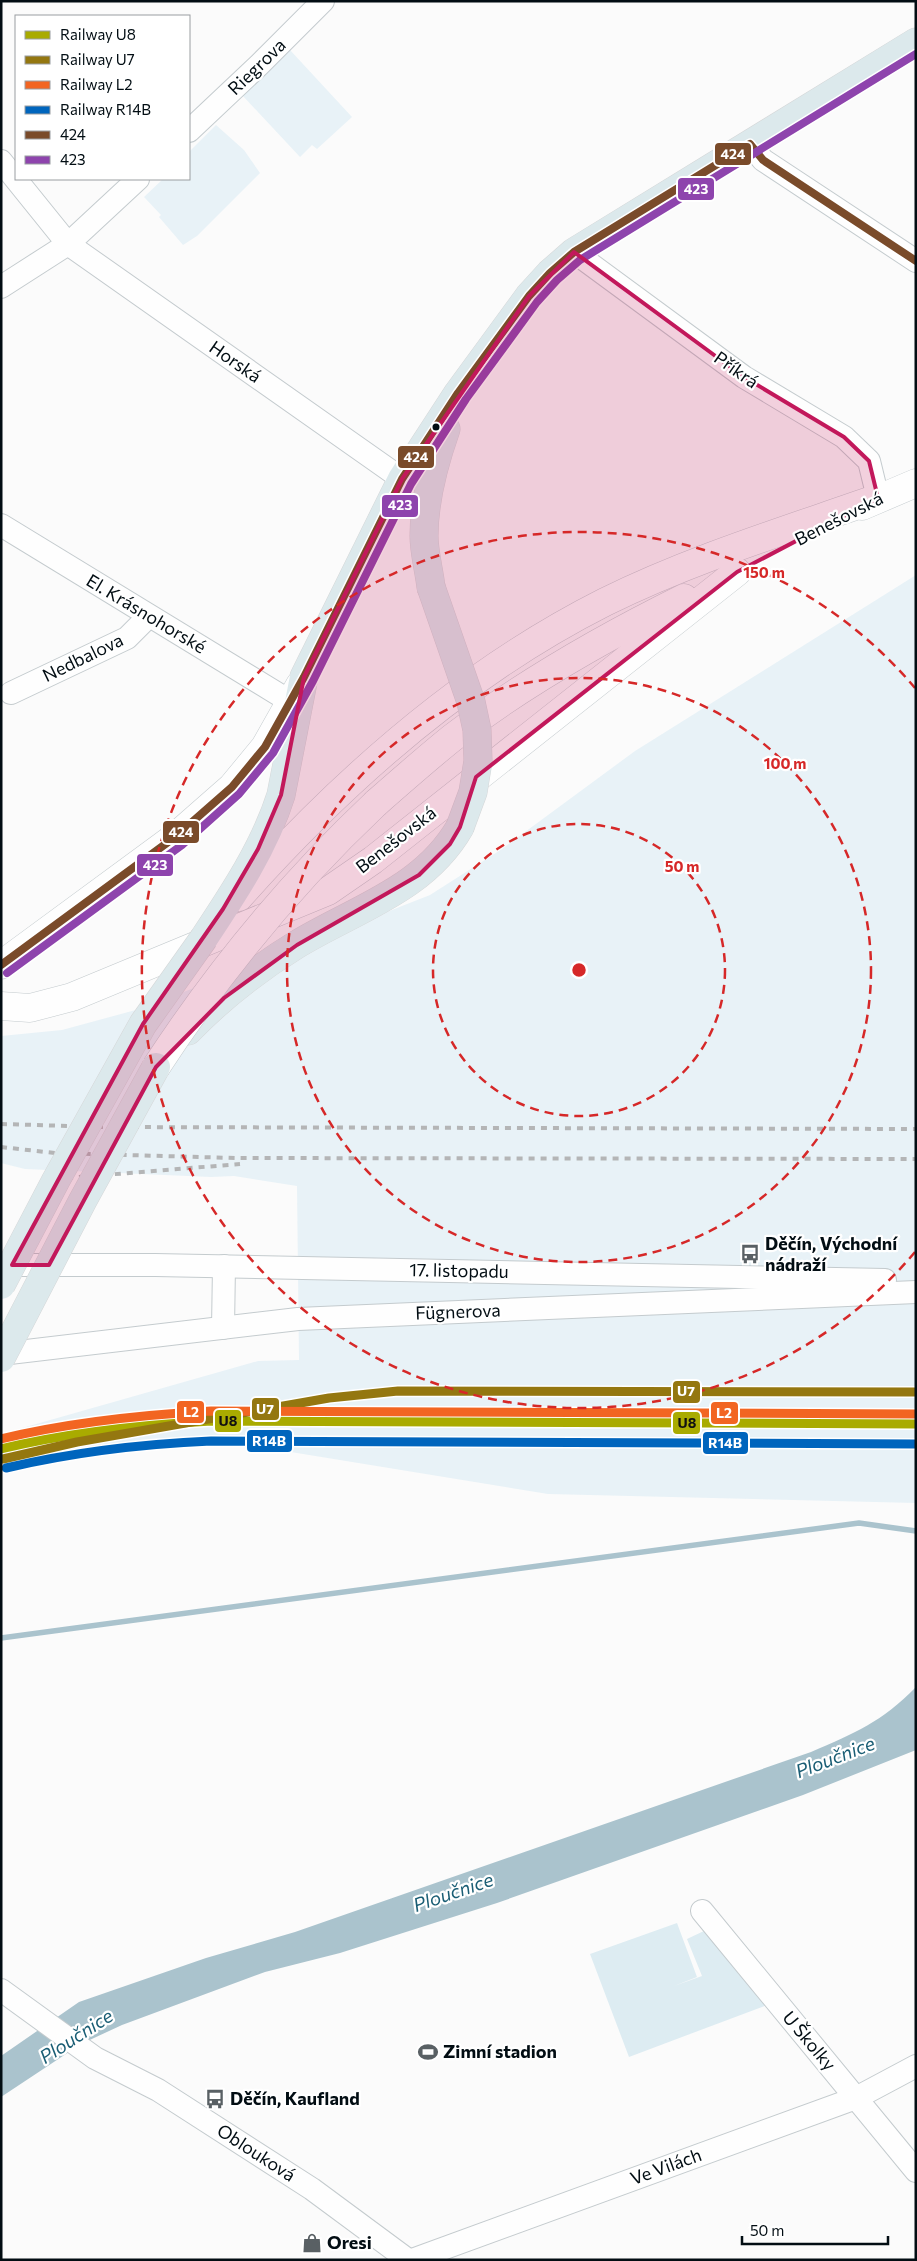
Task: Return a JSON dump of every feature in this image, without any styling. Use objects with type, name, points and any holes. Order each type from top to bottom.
[{"type":"main road","points":[[1,965],[175,837],[232,787],[265,747],[304,677],[402,479],[458,393],[529,296],[550,273],[574,252],[916,42]]},
{"type":"main road","points":[[1,1356],[156,1067],[200,1019],[244,981],[297,945],[377,902],[419,876],[450,844],[460,827],[473,792],[478,761],[478,730],[472,702],[431,587],[424,537],[427,500],[434,464],[458,393]]},
{"type":"main road","name":"Benešovská","points":[[156,1067],[188,1018],[243,944],[294,885],[376,803],[452,738],[543,675],[622,629],[878,498],[916,483]]},
{"type":"main road","points":[[204,938],[269,862],[354,778],[421,721],[484,674],[606,602],[692,564],[878,498]]},
{"type":"main road","name":"Benešovská","points":[[1,1006],[30,1008],[72,997],[328,891],[373,860],[736,572]]},
{"type":"main road","points":[[1,1285],[56,1180],[143,1024],[204,938],[245,872],[276,813],[282,795],[304,677]]},
{"type":"street","name":"Riegrova","points":[[190,130],[323,1]]},
{"type":"street","points":[[750,144],[763,160],[916,261]]},
{"type":"street","name":"Horská","points":[[1,161],[15,178]]},
{"type":"street","name":"Horská","points":[[16,180],[68,244],[402,479]]},
{"type":"street","points":[[1,287],[68,244],[137,180]]},
{"type":"street","name":"Příkrá","points":[[574,252],[744,377],[844,437],[869,461],[878,498]]},
{"type":"street","name":"El. Krásnohorské","points":[[1,526],[291,702]]},
{"type":"street","name":"Nedbalova","points":[[10,693],[127,638],[148,616]]},
{"type":"street","name":"17. listopadu","points":[[1,1265],[224,1266],[916,1281]]},
{"type":"street","points":[[223,1328],[224,1266]]},
{"type":"street","name":"Fügnerova","points":[[1,1356],[298,1319],[916,1292]]},
{"type":"street","name":"U Školky","points":[[702,1911],[916,2171]]},
{"type":"street","name":"Oblouková","points":[[1,1990],[95,2058],[158,2090],[318,2193],[408,2260]]},
{"type":"street","name":"Ve Vilách","points":[[412,2260],[856,2098],[916,2066]]},
{"type":"highlighted area","points":[[574,252],[744,377],[844,437],[869,461],[878,498],[737,572],[476,777],[460,827],[450,844],[419,875],[297,945],[224,998],[156,1067],[49,1265],[12,1265],[143,1024],[223,909],[258,849],[281,795],[304,677],[402,479],[529,296]]},
{"type":"shaded area","points":[[290,50],[352,117],[317,149],[312,145],[300,157],[242,95]]},
{"type":"shaded area","points":[[216,125],[244,150],[260,173],[197,236],[183,245],[159,217],[161,215],[144,197],[162,180],[190,180],[190,151]]},
{"type":"shaded area","points":[[916,575],[916,1503],[548,1494],[230,1442],[1,1464],[1,1434],[258,1361],[299,1360],[297,1186],[234,1176],[211,1177],[25,1169],[1,1163],[1,1036],[62,1030],[143,1008],[430,895],[502,849],[635,751]]},
{"type":"shaded area","points":[[677,1923],[697,1977],[674,1986],[702,1976],[687,1939],[706,1930],[767,2005],[629,2057],[590,1954]]},
{"type":"water","name":"Ploučnice","points":[[916,1687],[916,1750],[803,1795],[497,1903],[340,1953],[265,1972],[122,2025],[81,2044],[1,2097],[1,2056],[79,2002],[206,1958],[295,1932],[811,1752],[867,1726],[904,1699]]},
{"type":"waterway","points":[[1,1638],[859,1523],[916,1531]]},
{"type":"railway","points":[[1,1124],[104,1127],[916,1129]]},
{"type":"railway","points":[[1,1147],[55,1153],[236,1158],[916,1159]]},
{"type":"railway","points":[[67,1178],[240,1164]]},
{"type":"rail line","name":"U7","points":[[3,1459],[77,1442],[329,1398],[398,1391],[916,1392]]},
{"type":"rail line","name":"L2","points":[[1,1439],[105,1420],[211,1411],[916,1414]]},
{"type":"rail line","name":"U8","points":[[1,1449],[105,1430],[211,1421],[916,1424]]},
{"type":"rail line","name":"R14B","points":[[6,1468],[57,1457],[108,1450],[159,1444],[211,1441],[916,1444]]},
{"type":"transit line","name":"423","points":[[7,973],[182,845],[239,794],[273,753],[313,681],[411,484],[466,399],[537,302],[557,280],[580,260],[916,54]]},
{"type":"transit line","name":"424","points":[[1,965],[175,837],[232,787],[265,747],[304,677],[402,479],[458,393],[529,296],[550,273],[574,252],[750,144],[763,160],[916,261]]},
{"type":"place","name":"Děčín, Východní nádraží","points":[[750,1254]]},
{"type":"place","name":"Zimní stadion","points":[[428,2052]]},
{"type":"place","name":"Děčín, Kaufland","points":[[215,2099]]},
{"type":"place","name":"Oresi","points":[[312,2243]]}]
